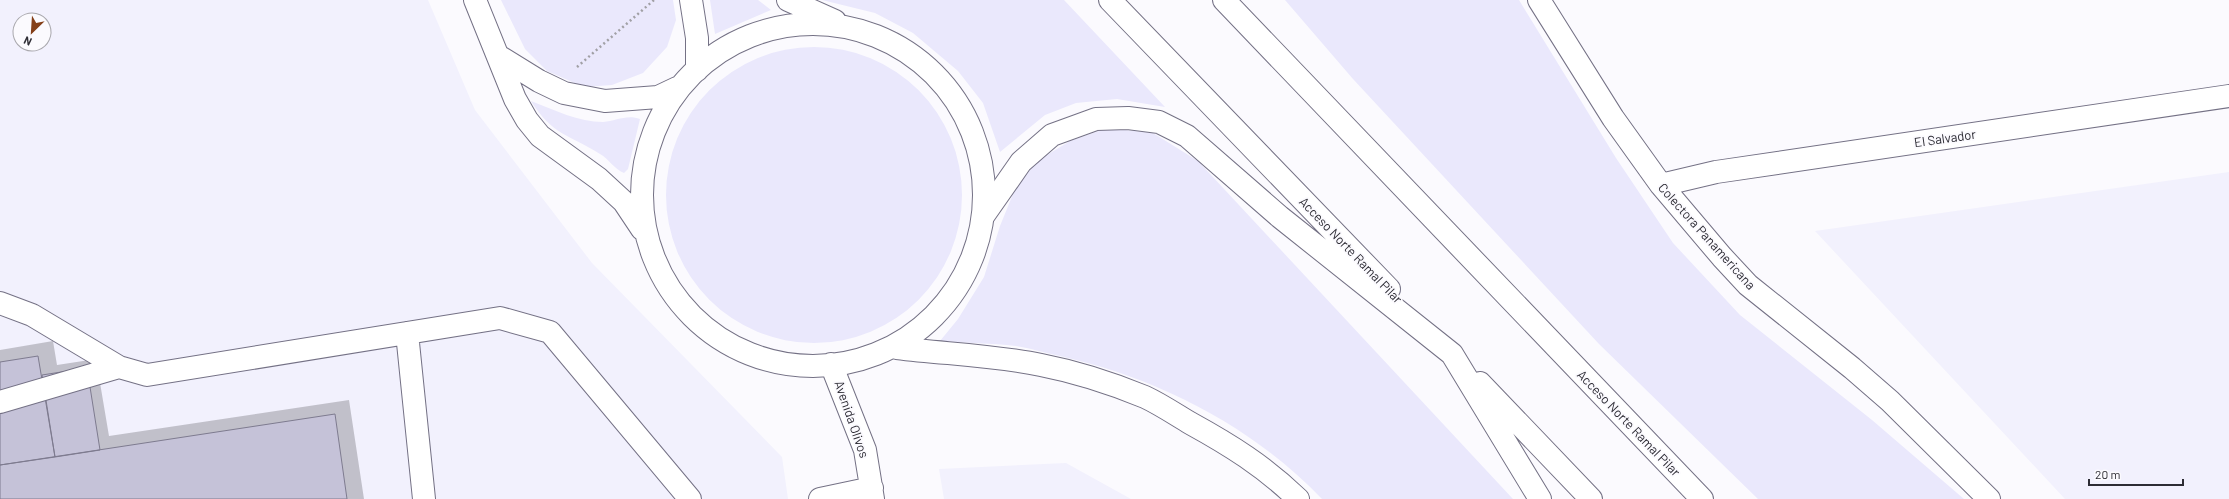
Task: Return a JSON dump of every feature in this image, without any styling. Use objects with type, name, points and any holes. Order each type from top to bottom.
[{"type":"main road","points":[[475,0],[500,57],[515,99],[527,120],[540,136],[599,179],[624,202],[646,236]]},
{"type":"main road","points":[[691,0],[697,38],[697,70]]},
{"type":"main road","points":[[677,88],[654,126],[646,149],[642,172],[641,204],[646,236],[657,266],[673,294],[698,318],[732,343],[779,360],[804,364],[832,364],[880,355],[897,348],[924,325],[947,302],[965,276],[977,247],[984,215],[982,168],[974,134],[955,98],[927,67],[893,43],[818,15],[788,0]]},
{"type":"main road","name":"Acceso Norte Ramal Pilar","points":[[1110,0],[1591,499]]},
{"type":"main road","name":"Acceso Norte Ramal Pilar","points":[[1224,0],[1702,499]]},
{"type":"main road","points":[[1237,0],[1286,65]]},
{"type":"main road","name":"Colectora Panamericana","points":[[1539,0],[1613,118],[1661,185],[1748,285],[1852,368],[1890,401],[1989,499]]},
{"type":"main road","points":[[500,57],[539,81],[564,92],[605,101],[658,97],[677,88],[697,70],[732,45],[772,29],[814,24],[857,29]]},
{"type":"main road","name":"El Salvador","points":[[1661,185],[1716,172],[2229,96]]},
{"type":"main road","points":[[984,215],[1020,162],[1052,135],[1096,119],[1128,118],[1159,122],[1187,136],[1280,217],[1452,354],[1540,499]]},
{"type":"main road","points":[[0,303],[32,315],[120,367],[147,375],[500,318],[550,332],[690,499]]},
{"type":"main road","points":[[407,333],[424,499]]},
{"type":"main road","points":[[897,348],[985,356],[1040,365],[1093,377],[1146,398],[1235,447],[1285,486],[1298,499]]},
{"type":"main road","name":"Avenida Olivos","points":[[832,364],[865,450],[872,494]]},
{"type":"main road","points":[[0,402],[120,367]]},
{"type":"main road","points":[[1630,423],[1716,499]]},
{"type":"main road","points":[[820,499],[872,494]]},
{"type":"path","points":[[573,70],[654,0]]},
{"type":"shaded area","points":[[0,0],[428,0],[475,110],[592,263],[782,457],[788,499],[0,499]]},
{"type":"shaded area","points":[[501,0],[673,0],[676,20],[667,47],[643,73],[612,85],[584,87],[547,71],[525,49]]},
{"type":"shaded area","points":[[710,0],[758,0],[771,10],[715,34]]},
{"type":"shaded area","points":[[822,0],[1064,0],[1165,107],[1117,99],[1076,103],[1045,115],[1000,152],[983,103],[958,71],[913,33],[875,13]]},
{"type":"shaded area","points":[[1285,0],[1519,0],[1616,158],[1673,243],[1740,315],[1872,420],[1964,499],[1758,499],[1599,344],[1353,79]]},
{"type":"shaded area","points":[[814,47],[843,50],[871,58],[896,72],[919,90],[937,113],[951,138],[959,166],[962,195],[959,224],[951,252],[937,277],[919,300],[896,318],[871,332],[843,340],[814,343],[785,340],[757,332],[732,318],[709,300],[691,277],[677,252],[669,224],[666,195],[669,166],[677,138],[691,113],[709,90],[732,72],[757,58],[785,50]]},
{"type":"shaded area","points":[[531,101],[567,115],[585,120],[603,122],[626,117],[640,119],[628,169],[624,173],[620,171],[603,156],[554,128],[539,113]]},
{"type":"shaded area","points":[[1107,128],[1153,133],[1198,161],[1513,499],[1322,499],[1295,473],[1234,427],[1202,408],[1132,377],[1097,365],[1027,348],[997,344],[940,341],[958,319],[984,277],[1000,226],[1017,184],[1037,161],[1070,141]]},
{"type":"shaded area","points":[[2229,172],[2229,499],[2065,499],[1815,231]]},
{"type":"shaded area","points":[[1066,463],[1131,499],[944,499],[939,469]]},
{"type":"building","points":[[38,356],[55,457],[0,465],[0,362]]},
{"type":"building","points":[[87,368],[100,450],[55,457],[42,375]]},
{"type":"building","points":[[335,414],[347,499],[0,499],[0,465]]}]
